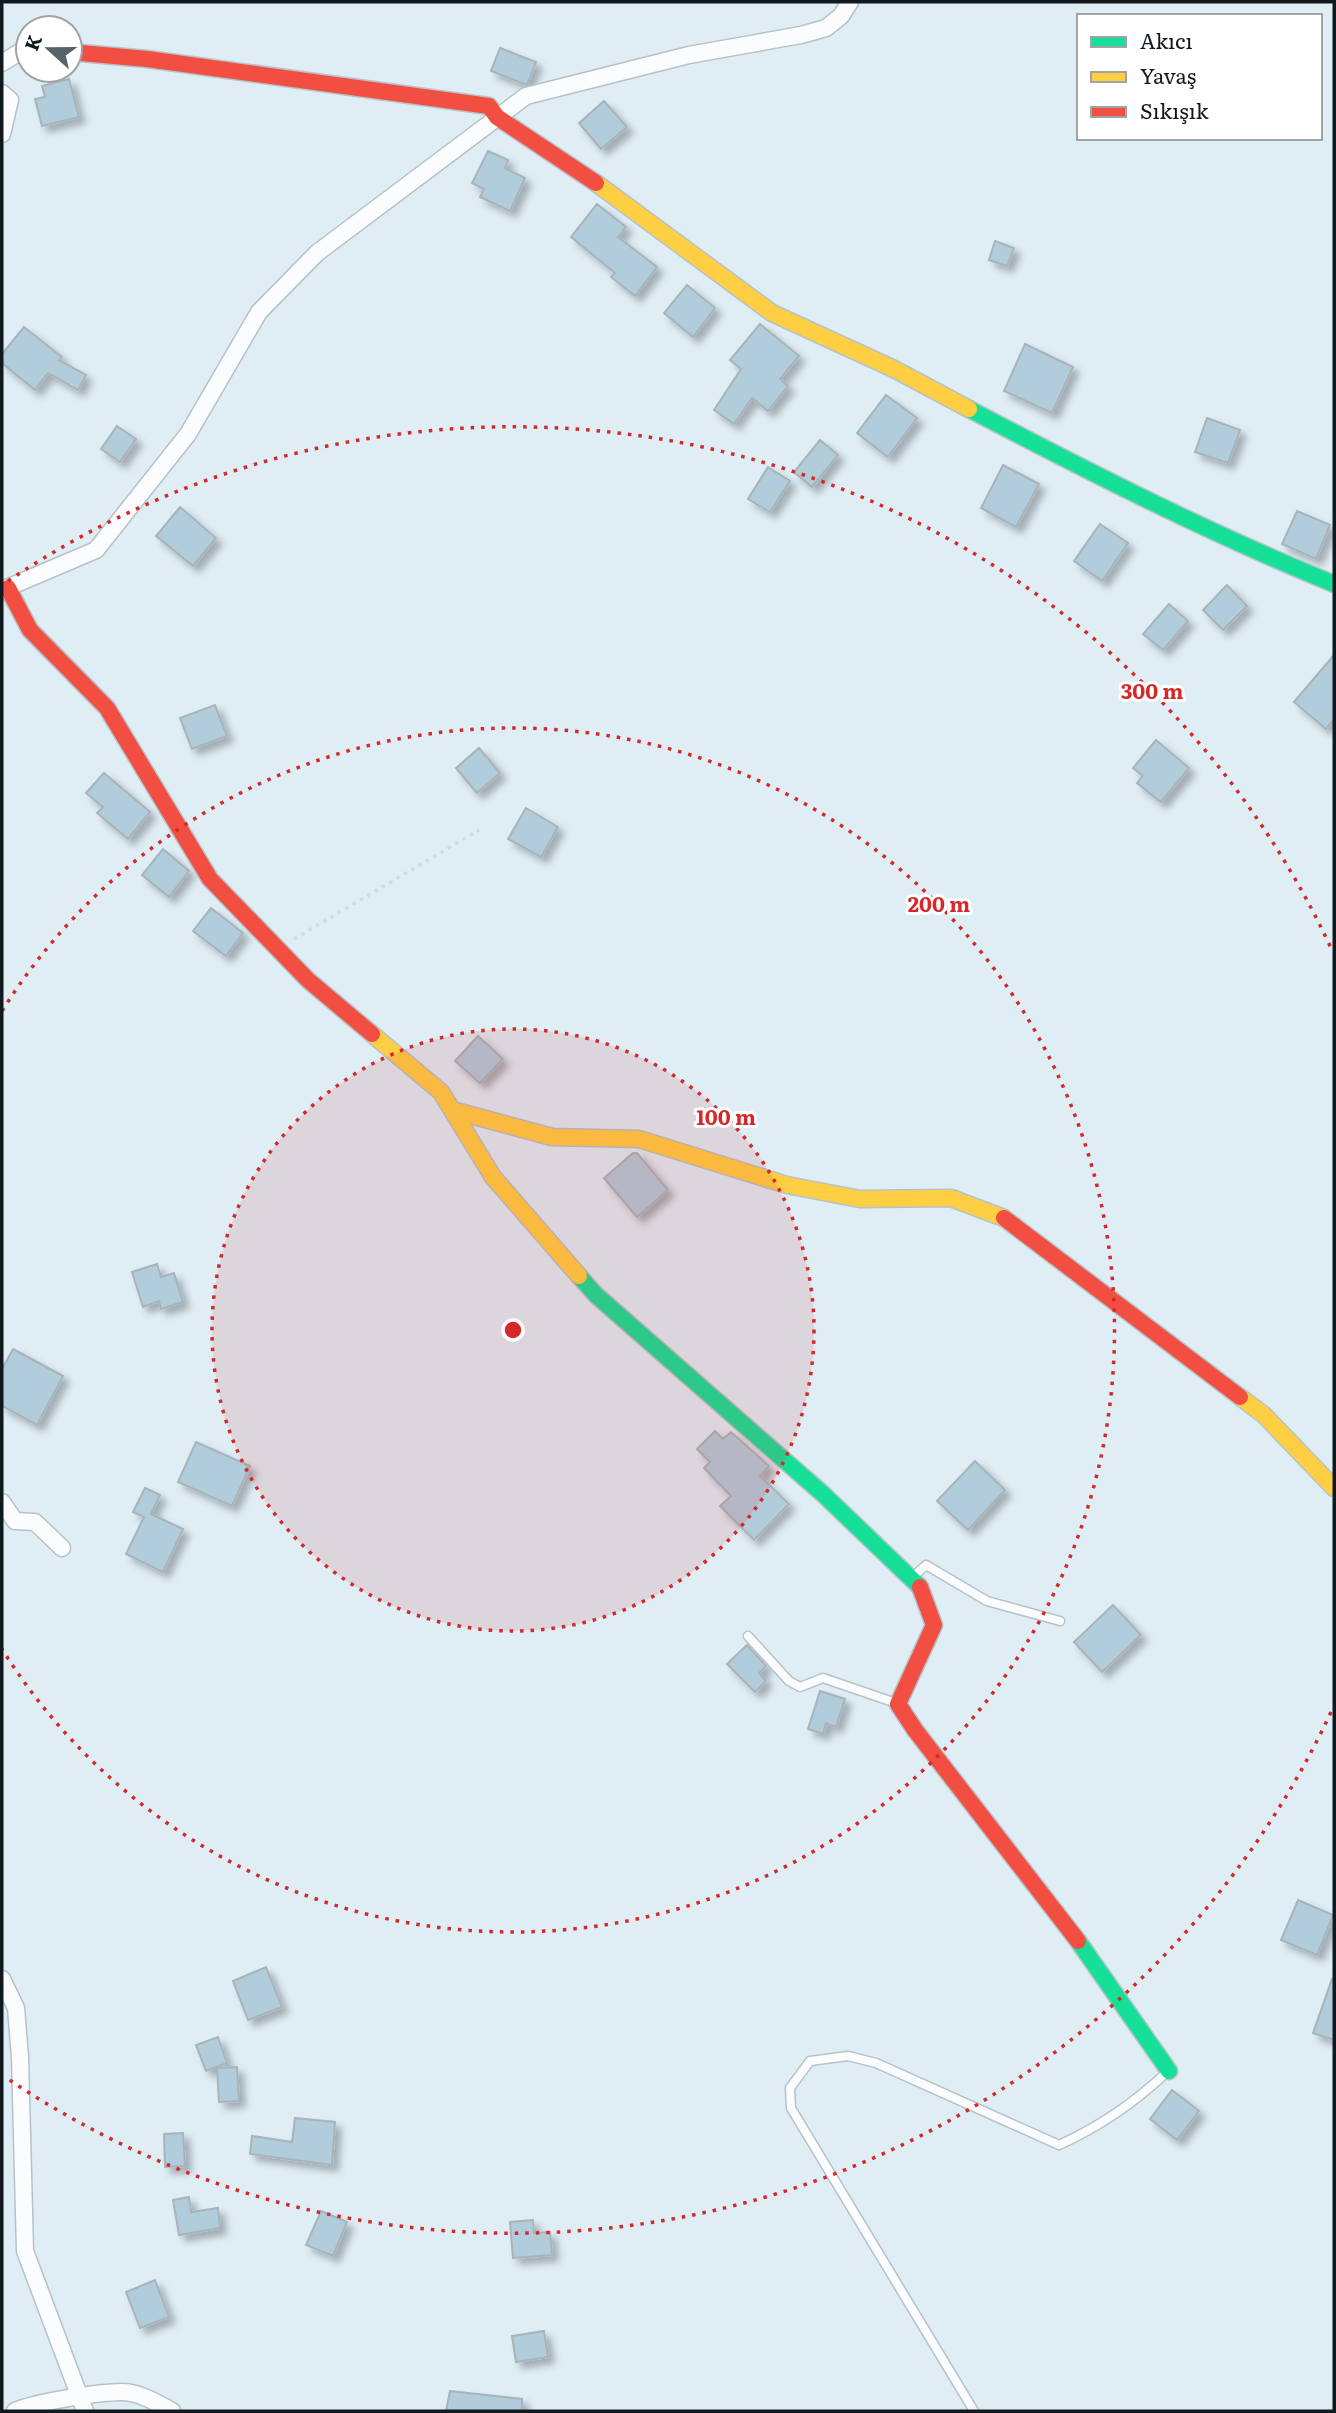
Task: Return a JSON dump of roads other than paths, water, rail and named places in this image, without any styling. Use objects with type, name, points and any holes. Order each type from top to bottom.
[{"type":"street","points":[[850,2],[841,16],[826,28],[689,55],[526,96],[317,253],[259,312],[187,434],[96,550],[5,589],[30,629],[107,708],[210,879],[308,980],[441,1092],[493,1177],[596,1295],[823,1494],[922,1589],[934,1625],[898,1704],[915,1730],[1066,1924],[1168,2071]]},
{"type":"street","points":[[84,53],[160,61],[489,106],[497,117],[592,180],[772,313],[894,369],[1082,468],[1243,546],[1334,584]]},
{"type":"street","points":[[2,93],[10,100],[2,134]]},
{"type":"street","points":[[452,1110],[552,1137],[639,1139],[787,1185],[860,1199],[951,1198],[1001,1215],[1264,1415],[1334,1488]]},
{"type":"street","points":[[2,1502],[15,1521],[36,1522],[62,1548]]},
{"type":"street","points":[[2,1979],[16,2008],[20,2057],[25,2251],[82,2404]]},
{"type":"street","points":[[15,2411],[82,2404],[124,2392],[153,2400],[172,2411]]},
{"type":"lane","points":[[911,1578],[926,1564],[987,1601],[1060,1621]]},
{"type":"lane","points":[[748,1636],[789,1681],[800,1687],[823,1678],[898,1704]]},
{"type":"lane","points":[[974,2411],[791,2108],[790,2088],[810,2061],[848,2056],[876,2063],[1059,2145],[1093,2129],[1145,2093],[1168,2071]]}]
